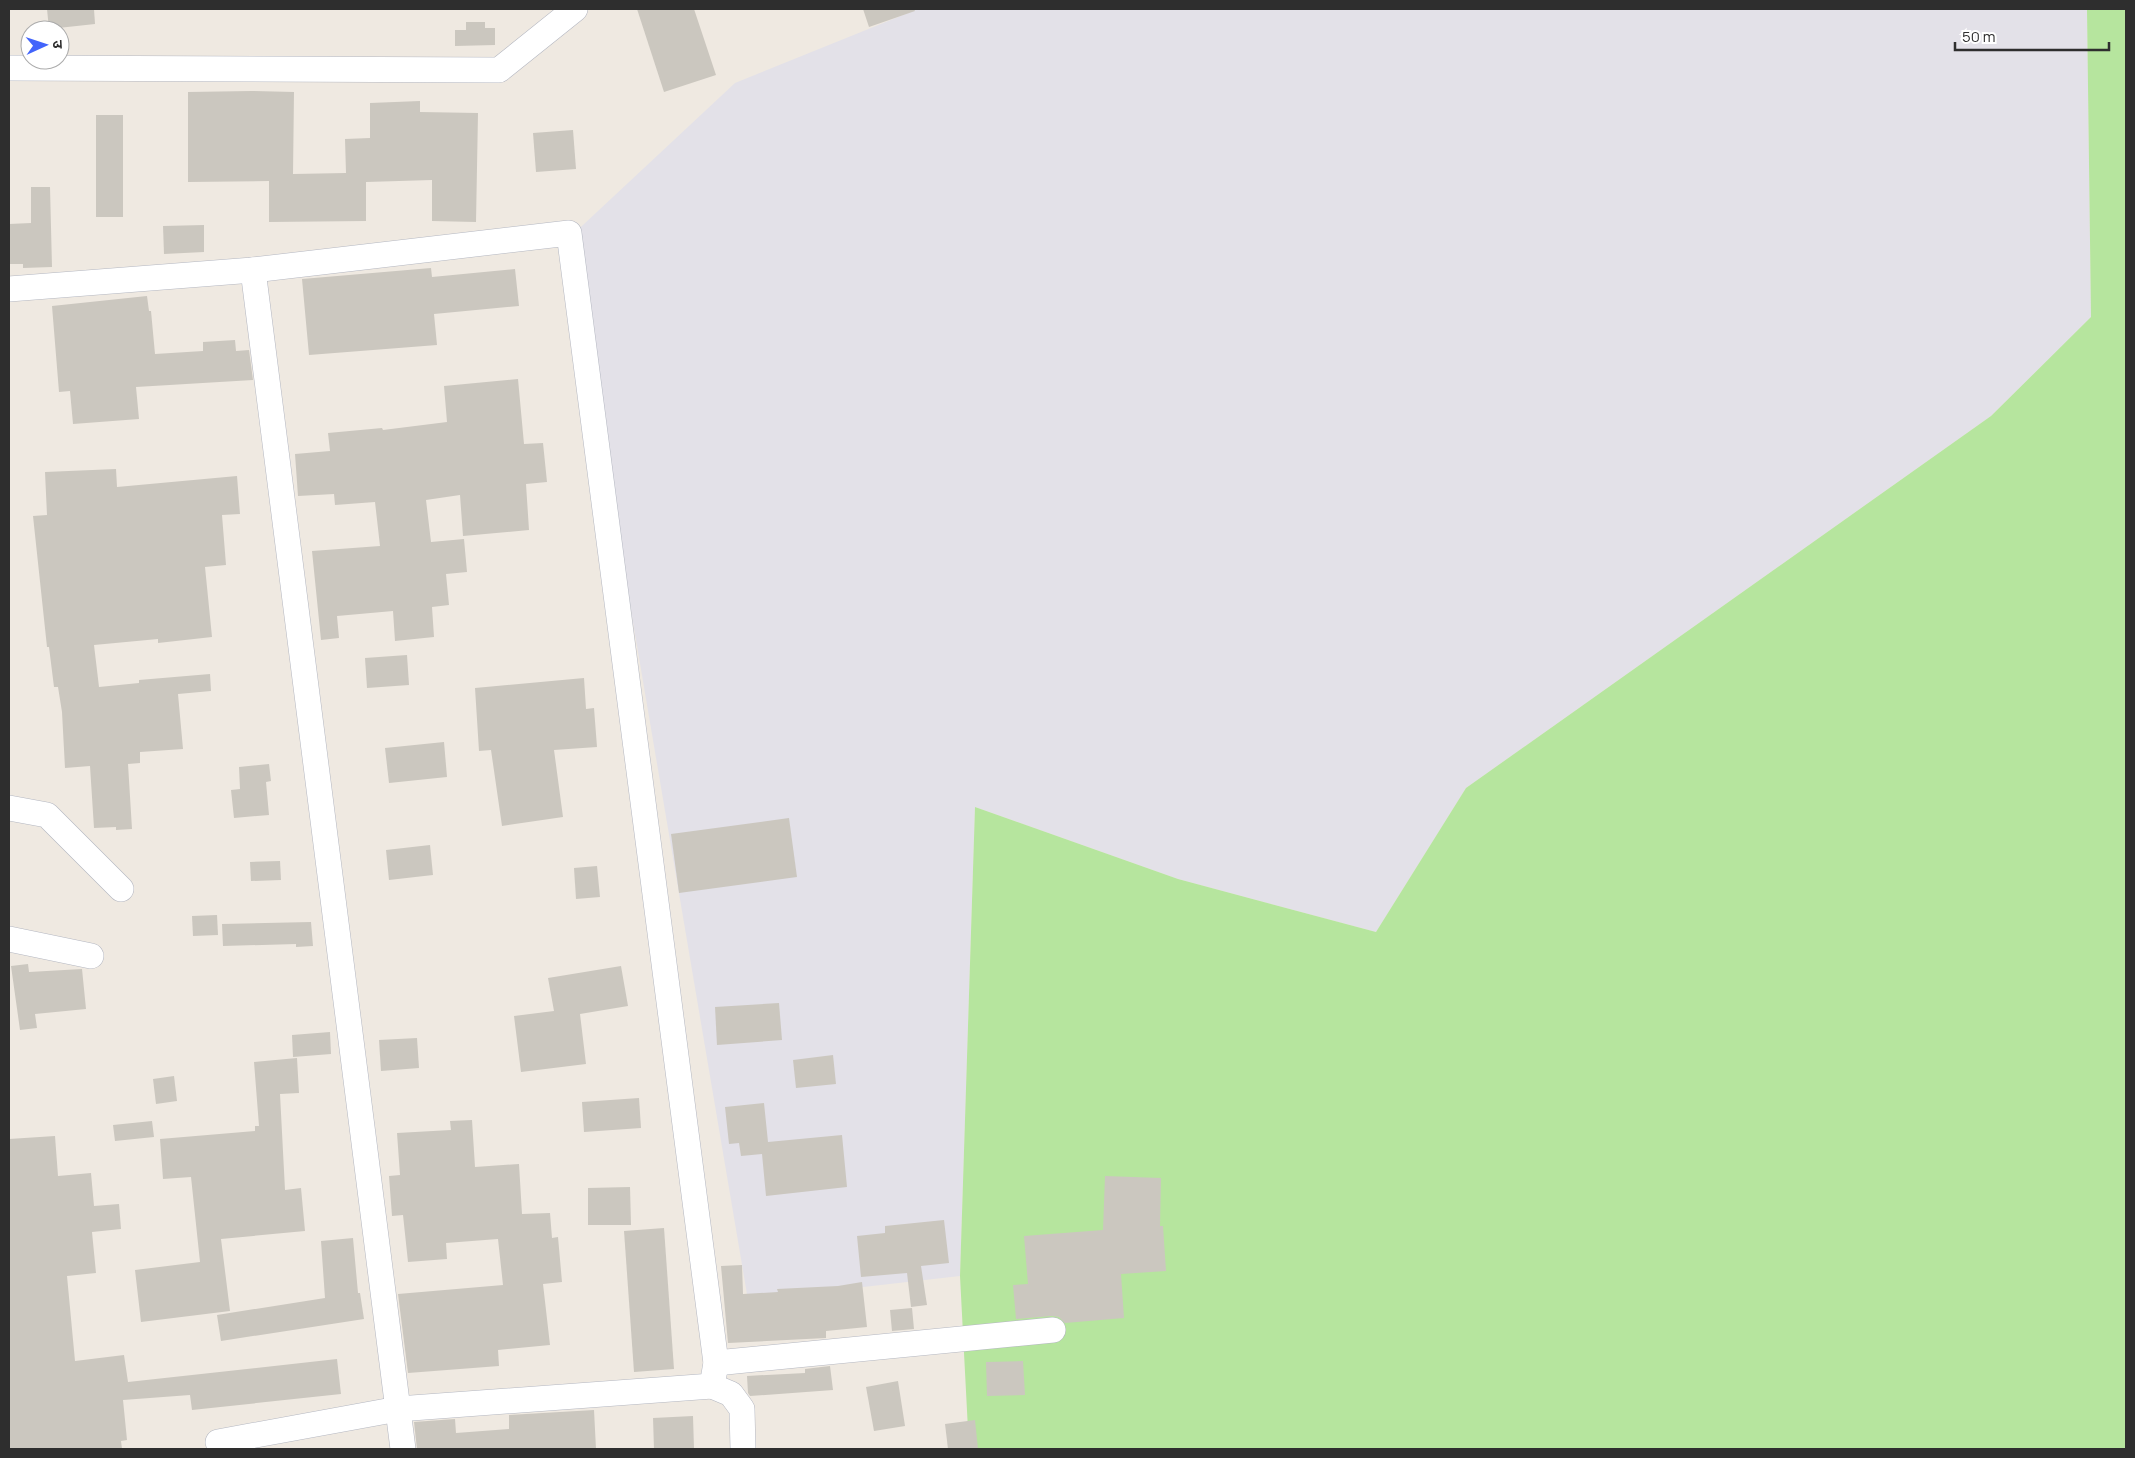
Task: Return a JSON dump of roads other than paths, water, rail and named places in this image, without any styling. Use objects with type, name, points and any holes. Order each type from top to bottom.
[{"type":"street","points":[[9,68],[499,70],[575,9]]},
{"type":"street","points":[[9,289],[253,270],[569,233],[714,1374],[742,1409],[743,1449]]},
{"type":"street","points":[[253,270],[403,1449]]},
{"type":"street","points":[[9,808],[47,815],[121,889]]},
{"type":"street","points":[[9,939],[91,956]]},
{"type":"street","points":[[218,1442],[398,1409],[714,1374],[1053,1330]]}]
